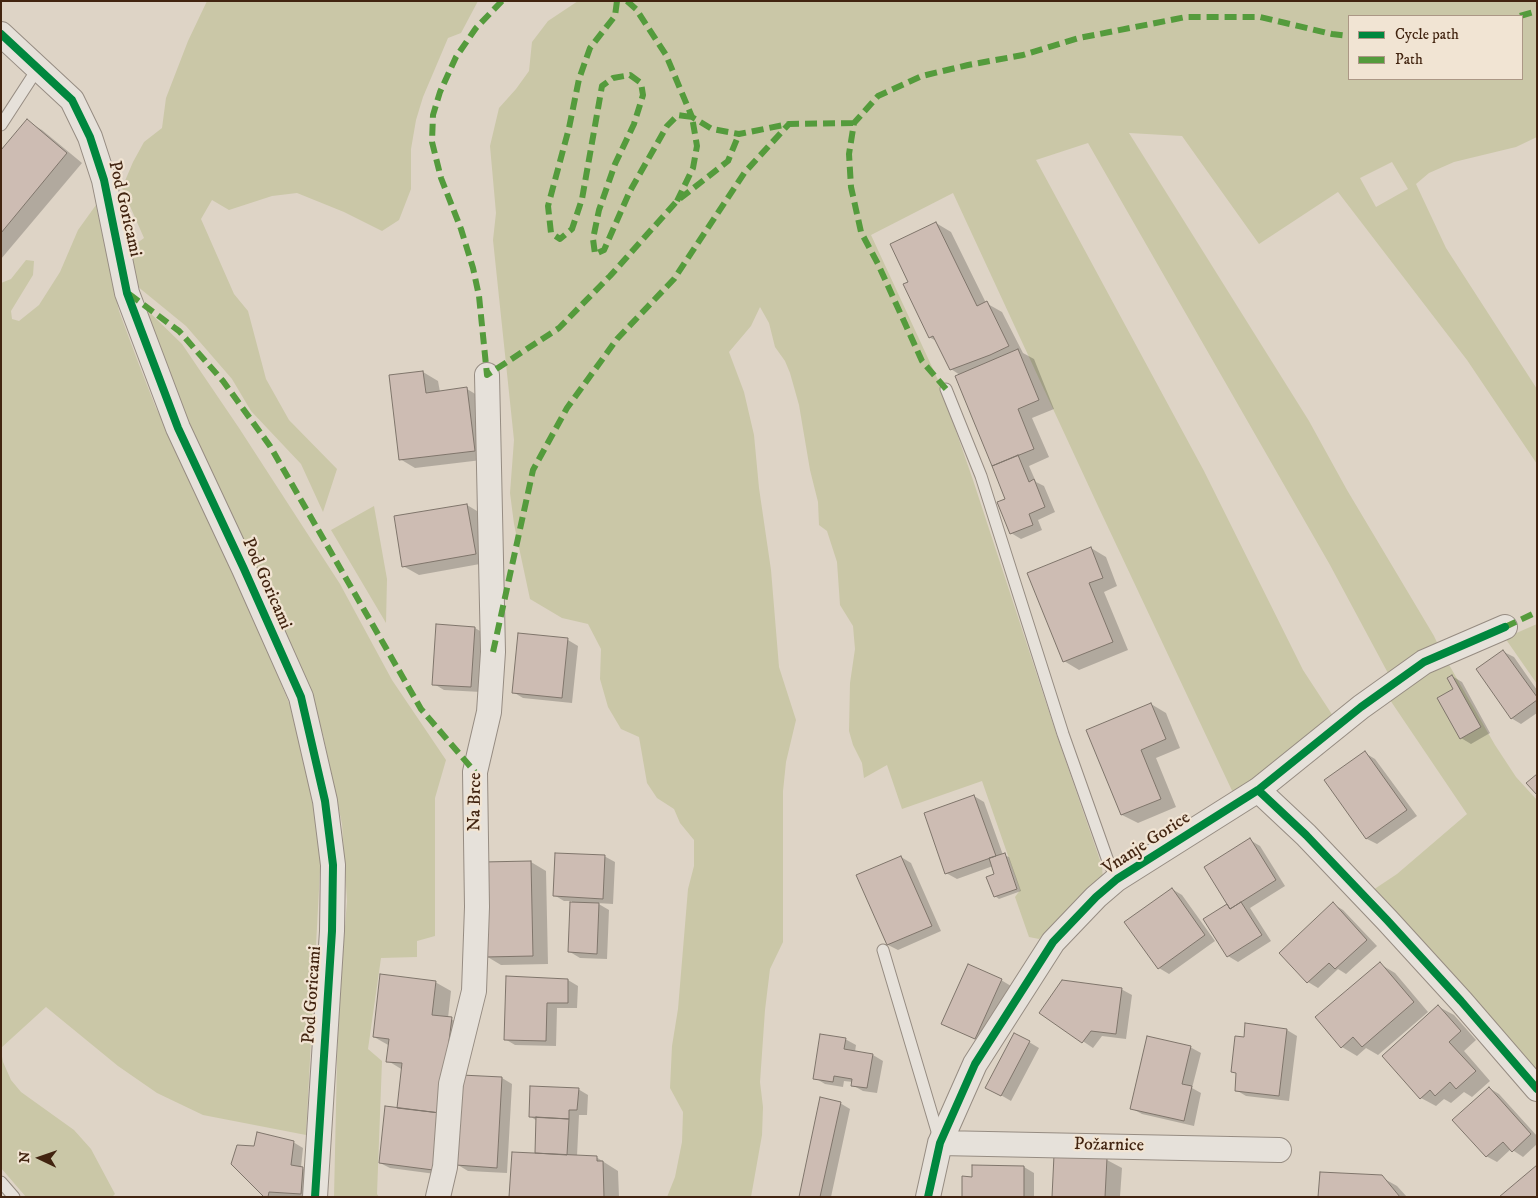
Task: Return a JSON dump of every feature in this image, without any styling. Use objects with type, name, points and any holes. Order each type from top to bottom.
[{"type":"street","name":"Pod Goricami","points":[[1,34],[72,100],[90,137],[104,180],[127,293],[178,428],[244,569],[300,697],[325,801],[333,865],[332,931],[315,1197]]},
{"type":"street","name":"Na Brce","points":[[438,1197],[445,1167],[451,1084],[474,991],[477,907],[475,772],[489,712],[494,652],[487,375]]},
{"type":"street","name":"Vnanje Gorice","points":[[928,1197],[940,1142],[975,1064],[1053,942],[1096,897],[1117,879],[1258,790],[1361,707],[1424,662],[1505,626]]},
{"type":"street","points":[[1258,790],[1306,835],[1387,920],[1461,1001],[1537,1089]]},
{"type":"street","name":"Požarnice","points":[[940,1142],[1279,1150]]},
{"type":"lane","points":[[1,124],[38,68]]},
{"type":"lane","points":[[946,388],[981,476],[1063,734],[1108,861],[1117,879]]},
{"type":"lane","points":[[883,950],[940,1142]]},
{"type":"lane","points":[[1,1182],[14,1197]]},
{"type":"shaded area","points":[[207,1],[478,1],[461,33],[448,38],[423,97],[416,120],[411,149],[411,189],[399,220],[382,231],[344,212],[297,193],[272,196],[229,210],[212,200],[201,219],[234,294],[248,311],[266,379],[289,420],[337,469],[323,512],[301,464],[251,411],[232,379],[186,326],[137,286],[129,249],[144,238],[122,188],[144,142],[162,128],[166,98],[188,41]]},
{"type":"shaded area","points":[[578,1],[1537,1],[1537,137],[1516,147],[1454,162],[1429,173],[1416,184],[1446,248],[1537,389],[1537,464],[1467,360],[1338,192],[1259,244],[1182,136],[1129,133],[1309,421],[1347,490],[1434,636],[1440,649],[1389,675],[1330,565],[1088,143],[1036,160],[1204,471],[1303,670],[1335,719],[1235,797],[953,193],[871,235],[939,382],[1102,866],[1103,881],[1092,888],[1039,939],[1029,937],[1015,897],[1020,890],[982,781],[902,809],[887,765],[864,778],[862,763],[853,745],[849,731],[850,683],[855,649],[853,626],[840,605],[837,562],[827,531],[819,525],[818,502],[810,470],[799,405],[790,373],[785,361],[775,347],[769,323],[760,307],[751,326],[729,352],[744,392],[754,435],[759,488],[771,570],[779,667],[796,720],[786,762],[783,791],[783,942],[770,969],[760,1082],[763,1107],[762,1135],[751,1197],[667,1197],[675,1177],[682,1142],[683,1112],[670,1088],[672,1046],[678,1009],[688,889],[694,866],[694,840],[680,823],[674,809],[657,798],[647,783],[639,737],[621,729],[608,707],[600,679],[601,649],[588,624],[562,618],[530,599],[514,524],[510,493],[514,440],[493,240],[496,213],[490,146],[499,108],[529,71],[532,42],[548,21]],"holes":[[[1392,162],[1408,189],[1376,207],[1360,178]]]},
{"type":"shaded area","points":[[96,205],[119,311],[156,408],[206,506],[291,708],[314,800],[321,851],[306,1135],[203,1115],[157,1093],[118,1066],[46,1007],[1,1048],[1,283],[11,279],[26,260],[34,261],[33,275],[11,311],[12,319],[19,321],[39,305],[60,272],[78,230]]},
{"type":"shaded area","points":[[145,308],[182,344],[239,428],[340,584],[392,680],[446,760],[435,798],[435,936],[417,941],[417,957],[381,958],[368,1049],[382,1061],[377,1194],[379,1197],[334,1197],[338,1015],[347,901],[342,824],[323,735],[301,667],[219,488],[184,421]]},
{"type":"shaded area","points":[[374,506],[387,579],[386,623],[331,530]]},
{"type":"shaded area","points":[[1537,624],[1537,684],[1505,638]]},
{"type":"shaded area","points":[[1448,663],[1495,745],[1516,777],[1537,800],[1537,1080],[1373,890],[1397,874],[1467,814],[1388,697],[1432,670]]},
{"type":"shaded area","points":[[1,1051],[3,1062],[11,1080],[21,1092],[74,1130],[91,1149],[115,1194],[112,1197],[26,1197],[1,1168]]},
{"type":"building","points":[[27,119],[67,153],[1,233],[1,150]]},
{"type":"building","points":[[936,222],[977,306],[987,301],[1009,346],[950,370],[933,336],[929,338],[903,284],[908,282],[890,244]]},
{"type":"building","points":[[1018,349],[1039,400],[1018,409],[1034,449],[992,466],[955,376]]},
{"type":"building","points":[[423,371],[426,393],[467,387],[475,451],[399,460],[389,375]]},
{"type":"building","points":[[1018,455],[1029,482],[1034,479],[1045,507],[1029,514],[1033,525],[1010,534],[997,502],[1005,499],[992,466]]},
{"type":"building","points":[[467,504],[476,554],[402,567],[394,516]]},
{"type":"building","points":[[1091,547],[1103,578],[1089,583],[1113,642],[1063,662],[1027,573]]},
{"type":"building","points":[[436,624],[475,627],[471,687],[432,685]]},
{"type":"building","points":[[518,633],[568,638],[562,698],[512,693]]},
{"type":"building","points":[[1503,650],[1537,697],[1537,700],[1511,719],[1476,669]]},
{"type":"building","points":[[1452,675],[1481,727],[1460,739],[1437,698],[1453,689],[1447,678]]},
{"type":"building","points":[[1151,703],[1166,739],[1141,750],[1161,799],[1121,815],[1086,730]]},
{"type":"building","points":[[1365,751],[1407,810],[1366,839],[1324,780]]},
{"type":"building","points":[[1537,774],[1537,795],[1526,783]]},
{"type":"building","points":[[974,795],[996,856],[945,874],[924,813]]},
{"type":"building","points":[[1250,838],[1276,880],[1230,909],[1204,867]]},
{"type":"building","points":[[555,853],[605,855],[603,899],[553,896]]},
{"type":"building","points":[[1005,853],[1017,889],[994,897],[986,877],[994,874],[989,858]]},
{"type":"building","points":[[901,856],[932,926],[887,945],[856,875]]},
{"type":"building","points":[[531,861],[533,956],[485,957],[483,862]]},
{"type":"building","points":[[1172,888],[1205,935],[1158,969],[1124,922]]},
{"type":"building","points":[[570,902],[599,903],[597,954],[568,952]]},
{"type":"building","points":[[1241,902],[1262,935],[1227,957],[1203,919],[1227,904],[1230,909]]},
{"type":"building","points":[[1333,902],[1367,940],[1335,969],[1329,963],[1307,983],[1279,953]]},
{"type":"building","points":[[1380,962],[1414,1002],[1362,1047],[1353,1037],[1341,1048],[1315,1017]]},
{"type":"building","points":[[968,964],[1002,979],[975,1039],[941,1024]]},
{"type":"building","points":[[380,974],[436,981],[432,1015],[452,1017],[440,1113],[397,1108],[402,1063],[386,1062],[389,1039],[373,1037]]},
{"type":"building","points":[[506,976],[568,979],[568,1003],[547,1003],[546,1041],[504,1040]]},
{"type":"building","points":[[1062,980],[1122,988],[1116,1034],[1091,1031],[1082,1043],[1039,1013]]},
{"type":"building","points":[[1438,1005],[1461,1031],[1449,1042],[1476,1071],[1456,1089],[1450,1082],[1435,1096],[1430,1090],[1420,1099],[1382,1056]]},
{"type":"building","points":[[1245,1023],[1287,1029],[1279,1096],[1235,1091],[1236,1073],[1231,1072],[1235,1036],[1244,1037]]},
{"type":"building","points":[[1014,1033],[1030,1041],[1001,1096],[985,1088]]},
{"type":"building","points":[[820,1034],[846,1038],[844,1049],[873,1054],[867,1088],[851,1086],[852,1079],[834,1076],[833,1082],[813,1079]]},
{"type":"building","points":[[1147,1036],[1191,1046],[1182,1084],[1192,1086],[1184,1121],[1130,1109]]},
{"type":"building","points":[[461,1075],[502,1077],[497,1168],[456,1165]]},
{"type":"building","points":[[530,1086],[579,1088],[577,1110],[569,1110],[569,1119],[529,1117]]},
{"type":"building","points":[[1489,1087],[1531,1134],[1512,1152],[1503,1142],[1486,1157],[1452,1120]]},
{"type":"building","points":[[820,1097],[841,1102],[820,1197],[799,1197]]},
{"type":"building","points":[[385,1106],[440,1113],[433,1170],[379,1163]]},
{"type":"building","points":[[536,1117],[569,1119],[567,1155],[535,1153]]},
{"type":"building","points":[[257,1132],[294,1141],[291,1165],[303,1167],[301,1194],[269,1192],[268,1197],[264,1197],[231,1164],[237,1145],[254,1146]]},
{"type":"building","points":[[512,1152],[597,1156],[597,1161],[603,1161],[604,1197],[509,1197]]},
{"type":"building","points":[[1054,1155],[1107,1158],[1105,1197],[1052,1197]]},
{"type":"building","points":[[972,1165],[1024,1166],[1024,1197],[962,1197],[962,1176],[972,1177]]},
{"type":"building","points":[[1537,1165],[1537,1197],[1499,1197]]},
{"type":"building","points":[[1320,1172],[1382,1175],[1400,1197],[1318,1197]]},
{"type":"marked path","points":[[502,1],[476,28],[456,57],[440,92],[433,115],[432,142],[441,178],[461,229],[479,296],[487,375],[559,328],[610,276],[677,201],[728,161],[739,134]]},
{"type":"marked path","points":[[617,1],[615,16],[590,48],[579,79],[569,128],[548,206],[551,233],[560,239],[572,229],[582,199],[602,86],[613,78],[630,75],[641,83],[643,95],[634,124],[615,164],[599,210],[593,239],[595,254],[604,250],[630,191],[667,126],[678,115],[692,117],[697,146],[693,168],[677,201]]},
{"type":"marked path","points":[[627,1],[636,9],[666,55],[692,117],[712,129],[739,134],[789,124],[854,123]]},
{"type":"marked path","points":[[1523,15],[1537,11]]},
{"type":"marked path","points":[[946,389],[922,361],[878,264],[861,232],[851,187],[849,154],[854,123],[878,96],[922,76],[1023,55],[1079,38],[1186,17],[1260,17],[1332,34],[1348,36]]},
{"type":"marked path","points":[[493,652],[533,470],[567,408],[617,339],[674,279],[745,172],[789,124]]},
{"type":"marked path","points":[[129,294],[179,331],[223,381],[270,446],[421,709],[475,772]]},
{"type":"marked path","points":[[1505,627],[1537,612]]},
{"type":"cycle path","points":[[1,34],[72,100],[90,137],[104,180],[127,293],[178,428],[301,697],[325,801],[333,865],[332,931],[315,1197]]},
{"type":"cycle path","points":[[928,1197],[940,1143],[975,1064],[1053,942],[1096,897],[1117,879],[1258,790],[1361,707],[1424,662],[1505,627]]},
{"type":"cycle path","points":[[1258,790],[1306,835],[1387,920],[1461,1001],[1537,1089]]}]
